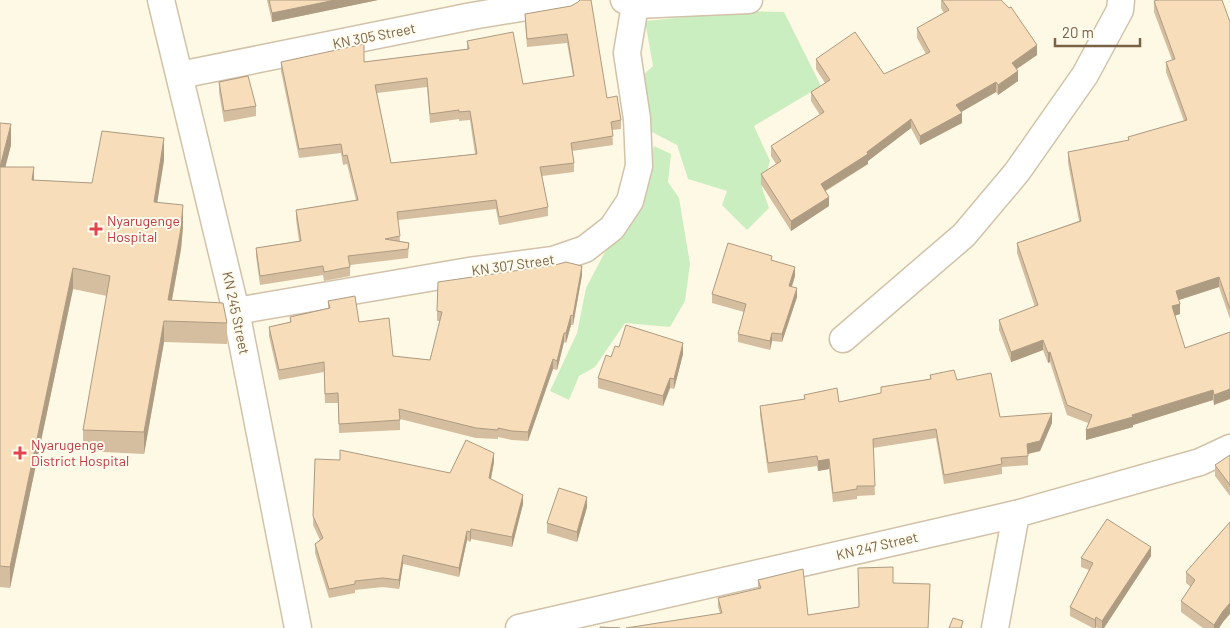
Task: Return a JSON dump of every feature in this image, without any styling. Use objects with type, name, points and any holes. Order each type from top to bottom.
[{"type":"street","name":"KN 245 Street","points":[[162,0],[236,311],[298,628]]},
{"type":"street","name":"KN 305 Street","points":[[180,75],[472,16],[568,0]]},
{"type":"street","points":[[630,2],[749,0]]},
{"type":"street","points":[[843,339],[964,235],[1011,179],[1085,75],[1120,10],[1122,0]]},
{"type":"street","name":"KN 307 Street","points":[[236,311],[468,271],[553,260],[584,249],[612,228],[630,201],[639,166],[638,119],[627,53],[630,2]]},
{"type":"street","name":"KN 247 Street","points":[[519,628],[1016,514],[1200,462],[1230,448]]},
{"type":"street","points":[[995,628],[1016,514]]},
{"type":"green space","points":[[748,11],[784,12],[821,86],[754,126],[770,161],[762,188],[769,208],[747,230],[722,205],[727,191],[688,179],[677,145],[652,132],[641,89],[643,75],[653,66],[645,21]]},
{"type":"green space","points":[[654,146],[671,154],[668,182],[679,198],[690,264],[685,301],[670,327],[625,323],[595,367],[579,376],[569,400],[550,391],[577,333],[586,288],[605,252],[629,217],[645,178]]},
{"type":"building","points":[[269,0],[335,0],[272,13]]},
{"type":"building","points":[[580,0],[591,0],[607,98],[617,96],[621,120],[611,122],[613,136],[571,143],[574,163],[540,167],[548,207],[499,217],[496,200],[397,212],[400,236],[385,239],[409,243],[408,249],[348,256],[350,267],[324,272],[323,266],[260,276],[256,248],[301,241],[296,210],[358,200],[347,155],[343,156],[341,144],[299,149],[281,62],[364,44],[364,62],[469,49],[467,41],[513,32],[523,84],[574,76],[567,34],[527,39],[525,14],[571,6]],"holes":[[[427,78],[430,114],[459,110],[459,112],[470,111],[477,154],[391,163],[375,85]]]},
{"type":"building","points":[[942,0],[1001,0],[1009,8],[1011,7],[1037,45],[1012,63],[1018,71],[998,85],[996,82],[956,105],[962,113],[920,136],[911,119],[867,152],[868,154],[821,184],[829,197],[791,221],[761,174],[781,161],[771,146],[824,112],[811,92],[830,80],[816,59],[855,32],[884,74],[930,52],[917,28],[949,10]]},
{"type":"building","points":[[1222,0],[1230,22],[1230,309],[1219,277],[1176,291],[1180,304],[1172,306],[1185,348],[1230,332],[1230,389],[1214,395],[1213,390],[1132,415],[1133,417],[1086,430],[1092,415],[1067,405],[1050,352],[1048,353],[1043,340],[1011,352],[999,320],[1038,305],[1017,243],[1081,221],[1068,152],[1129,140],[1128,137],[1187,120],[1166,62],[1175,59],[1154,1]]},
{"type":"building","points":[[248,76],[256,106],[224,111],[219,82]]},
{"type":"building","points":[[0,123],[11,124],[0,167]]},
{"type":"building","points":[[102,131],[164,138],[154,202],[183,205],[181,228],[168,300],[223,303],[227,323],[164,321],[144,432],[83,430],[110,276],[73,268],[10,567],[0,566],[0,167],[34,167],[32,180],[92,183]]},
{"type":"building","points":[[728,243],[772,256],[771,260],[795,267],[789,286],[797,288],[782,334],[772,333],[770,341],[738,334],[746,304],[712,294]]},
{"type":"building","points":[[566,262],[582,266],[573,316],[571,315],[566,333],[564,333],[557,361],[553,359],[528,432],[498,428],[498,430],[476,428],[399,409],[400,420],[339,424],[338,393],[325,394],[324,362],[279,370],[269,327],[291,322],[290,317],[330,308],[328,301],[355,296],[359,322],[389,318],[393,356],[430,360],[442,312],[437,311],[438,282]]},
{"type":"building","points":[[626,325],[683,343],[674,379],[670,378],[663,396],[598,378],[606,355],[611,357],[615,346],[619,347]]},
{"type":"building","points":[[954,370],[957,380],[991,373],[1000,417],[1052,413],[1040,441],[1027,444],[1028,456],[1001,458],[1002,464],[944,475],[936,429],[873,439],[875,486],[857,486],[857,489],[833,493],[829,459],[818,461],[817,456],[768,463],[760,406],[805,399],[804,395],[837,388],[839,402],[881,393],[881,387],[931,379],[930,375]]},
{"type":"building","points":[[466,440],[494,453],[489,478],[523,495],[512,537],[471,529],[470,532],[467,531],[459,568],[403,555],[399,580],[383,578],[355,581],[355,584],[329,589],[315,544],[323,538],[313,516],[315,459],[340,460],[340,450],[450,473]]},
{"type":"building","points":[[1230,455],[1230,485],[1215,465]]},
{"type":"building","points":[[559,488],[587,497],[577,532],[547,523]]},
{"type":"building","points":[[1107,519],[1151,547],[1102,621],[1096,617],[1095,620],[1070,607],[1093,563],[1081,558]]},
{"type":"building","points":[[1230,522],[1230,603],[1214,625],[1181,601],[1195,580],[1186,572]]},
{"type":"building","points":[[893,567],[893,583],[930,584],[928,628],[626,628],[722,613],[718,598],[761,588],[758,580],[803,569],[808,615],[859,607],[858,568]]},
{"type":"building","points":[[953,618],[963,621],[961,628],[949,628]]},
{"type":"place","name":"Nyarugenge Hospital","points":[[96,229]]},
{"type":"place","name":"Nyarugenge District Hospital","points":[[20,453]]}]
